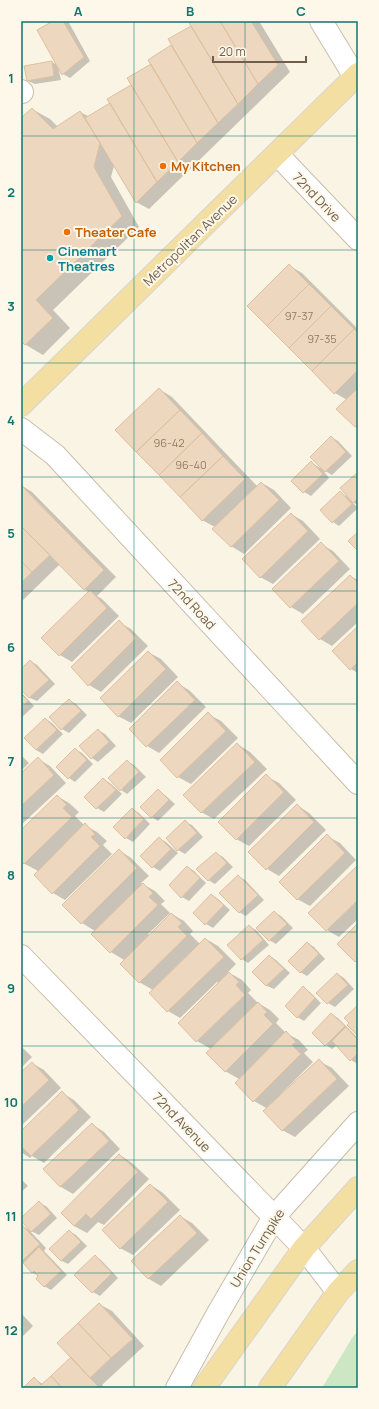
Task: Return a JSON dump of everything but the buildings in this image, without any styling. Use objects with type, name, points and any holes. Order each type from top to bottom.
[{"type":"main road","name":"Metropolitan Avenue","points":[[21,406],[357,76]]},
{"type":"main road","points":[[204,1388],[304,1248],[358,1188]]},
{"type":"main road","points":[[270,1388],[338,1292],[358,1271]]},
{"type":"street","points":[[321,21],[357,76]]},
{"type":"street","name":"72nd Drive","points":[[277,154],[358,239]]},
{"type":"street","name":"72nd Road","points":[[21,429],[55,455],[358,784]]},
{"type":"street","name":"72nd Avenue","points":[[21,956],[304,1248],[338,1292]]},
{"type":"street","name":"Union Turnpike","points":[[177,1388],[217,1315],[274,1217],[358,1123]]},
{"type":"green space","points":[[358,1331],[358,1388],[322,1388],[352,1338]]},
{"type":"place","name":"My Kitchen","points":[[163,166]]},
{"type":"place","name":"Theater Cafe","points":[[67,232]]},
{"type":"place","name":"Cinemart Theatres","points":[[50,258]]}]
